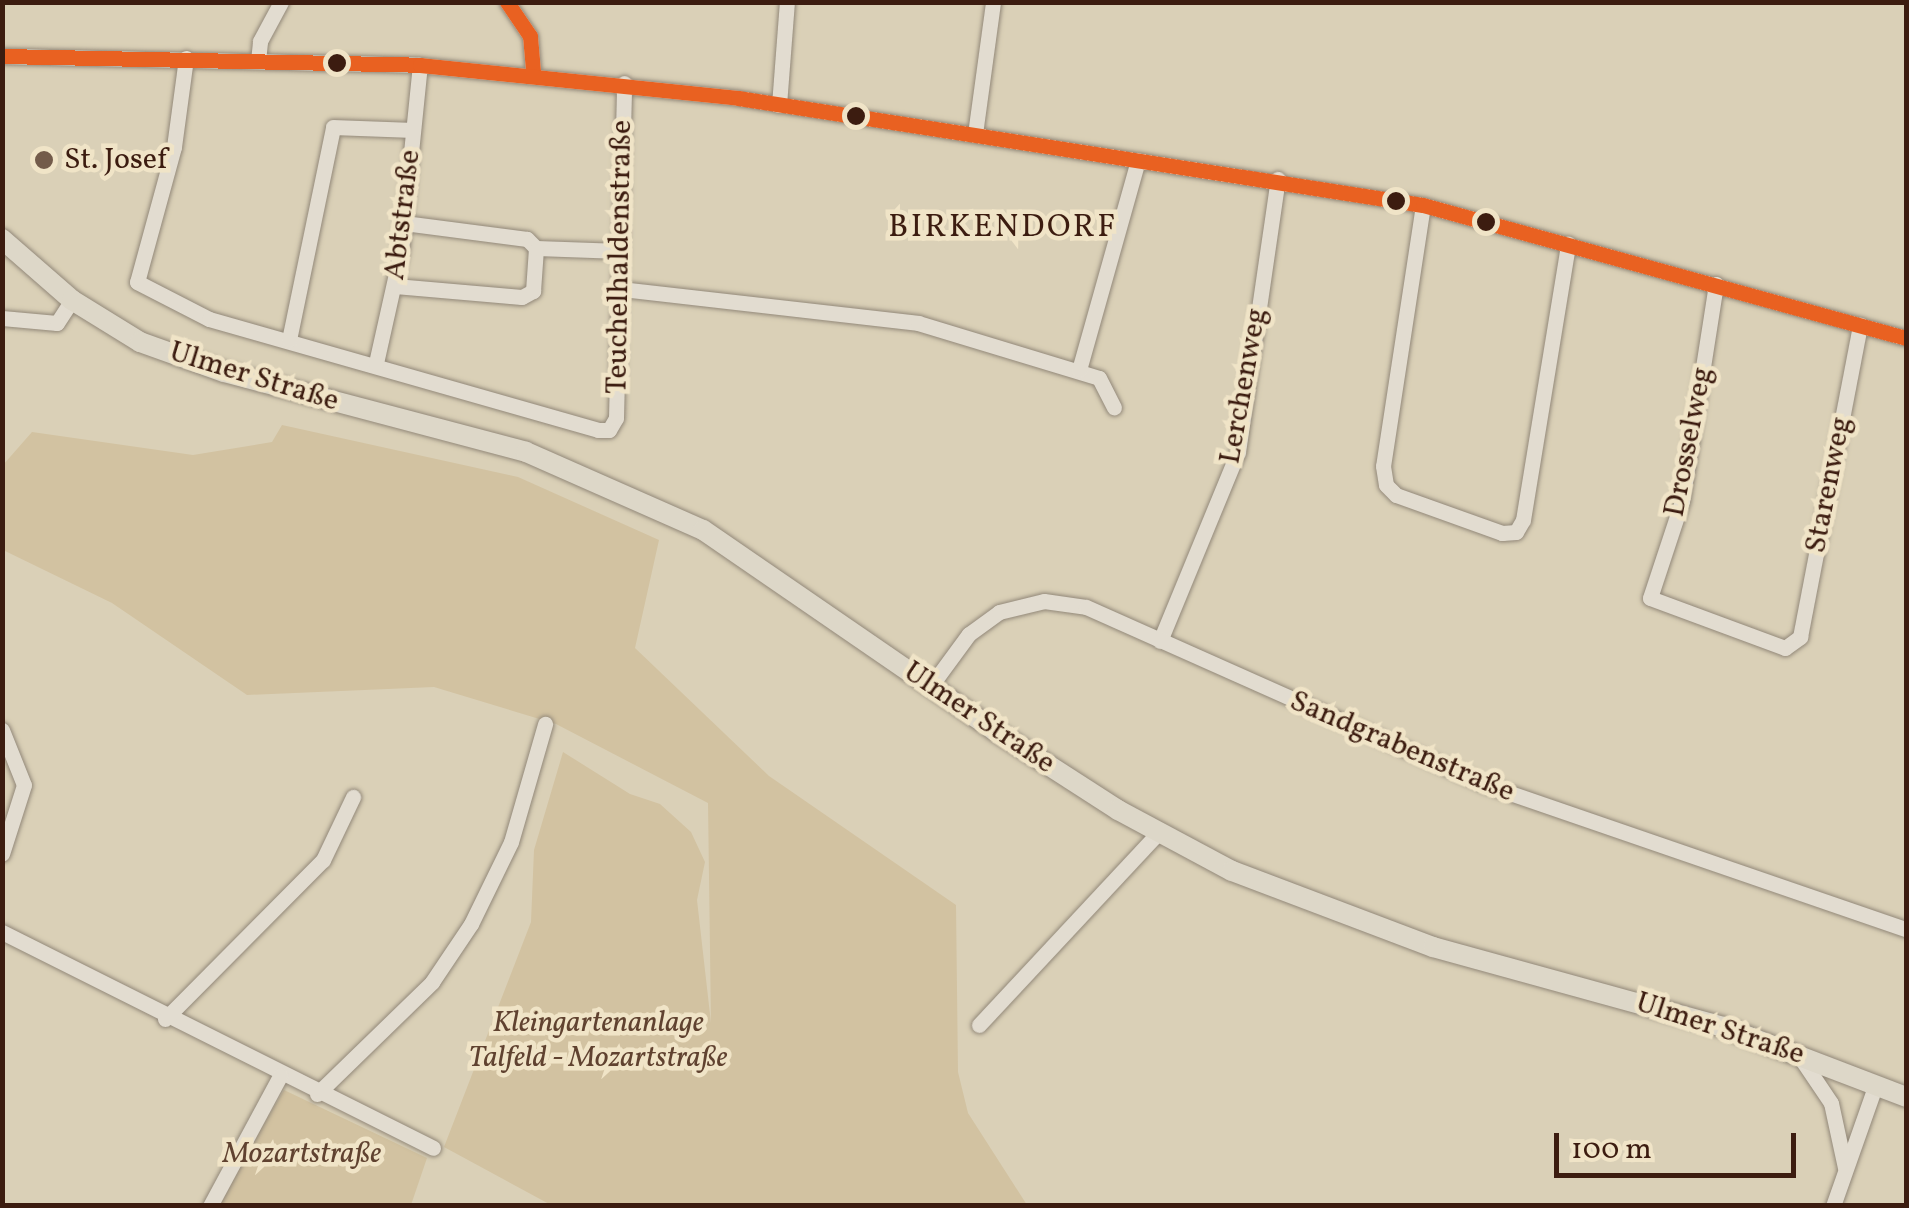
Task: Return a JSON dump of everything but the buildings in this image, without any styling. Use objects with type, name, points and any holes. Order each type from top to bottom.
[{"type":"main road","name":"Ulmer Straße","points":[[2,241],[72,300],[140,342],[224,372],[458,432],[595,479],[703,530],[930,687],[1158,833],[1304,901],[1433,948],[1636,1001],[1798,1054],[1906,1097]]},
{"type":"street","points":[[258,61],[260,40],[281,2]]},
{"type":"street","points":[[508,2],[530,36],[533,74]]},
{"type":"street","points":[[779,105],[787,2]]},
{"type":"street","points":[[974,134],[993,2]]},
{"type":"street","points":[[2,56],[420,66],[624,83],[779,105],[1423,205],[1906,338]]},
{"type":"street","points":[[186,58],[174,147],[138,282],[209,319],[376,364]]},
{"type":"street","name":"Abtstraße","points":[[376,364],[396,286],[420,66]]},
{"type":"street","name":"Teuchelhaldenstraße","points":[[376,364],[609,430],[616,418],[624,83]]},
{"type":"street","points":[[289,340],[333,127],[414,130]]},
{"type":"street","points":[[1079,370],[1138,160]]},
{"type":"street","name":"Lerchenweg","points":[[1160,641],[1238,452],[1278,180]]},
{"type":"street","points":[[1423,205],[1383,466],[1386,485],[1396,495],[1516,532],[1568,244]]},
{"type":"street","points":[[404,223],[527,239],[536,248],[621,250]]},
{"type":"street","points":[[396,286],[528,296],[536,248]]},
{"type":"street","name":"Drosselweg","points":[[1716,284],[1682,501],[1650,598],[1786,648],[1794,644]]},
{"type":"street","points":[[621,289],[918,323],[1098,378],[1114,407]]},
{"type":"street","points":[[2,318],[58,323],[72,300]]},
{"type":"street","name":"Starenweg","points":[[1794,644],[1860,324]]},
{"type":"street","name":"Sandgrabenstraße","points":[[930,687],[969,634],[1019,604],[1086,607],[1484,784],[1906,929]]},
{"type":"street","points":[[317,1094],[432,982],[471,924],[512,842],[545,724]]},
{"type":"street","points":[[2,730],[24,786],[2,854]]},
{"type":"street","points":[[165,1019],[323,860],[353,797]]},
{"type":"street","points":[[979,1025],[1158,833]]},
{"type":"street","points":[[2,932],[165,1019],[433,1148]]},
{"type":"street","points":[[1798,1054],[1831,1103],[1845,1170]]},
{"type":"street","points":[[210,1206],[280,1076]]},
{"type":"street","points":[[1833,1206],[1876,1084]]},
{"type":"green space","name":"Kleingartenanlage Talfeld - Mozartstraße","points":[[282,425],[518,477],[659,540],[635,648],[769,776],[956,905],[958,1072],[968,1113],[1027,1205],[551,1205],[444,1147],[531,922],[534,850],[563,752],[630,794],[660,804],[691,832],[705,862],[697,900],[711,1023],[708,803],[556,724],[434,687],[247,695],[112,603],[3,550],[3,465],[32,432],[193,455],[272,442]]},
{"type":"green space","name":"Mozartstraße","points":[[284,1090],[427,1158],[411,1205],[216,1205]]},
{"type":"transit line","points":[[507,2],[530,36],[533,74]]},
{"type":"transit line","points":[[2,56],[420,65],[738,98],[1423,205],[1906,338]]},
{"type":"place","name":"St. Josef","points":[[44,160]]},
{"type":"district","name":"BIRKENDORF","points":[[1003,228]]}]
